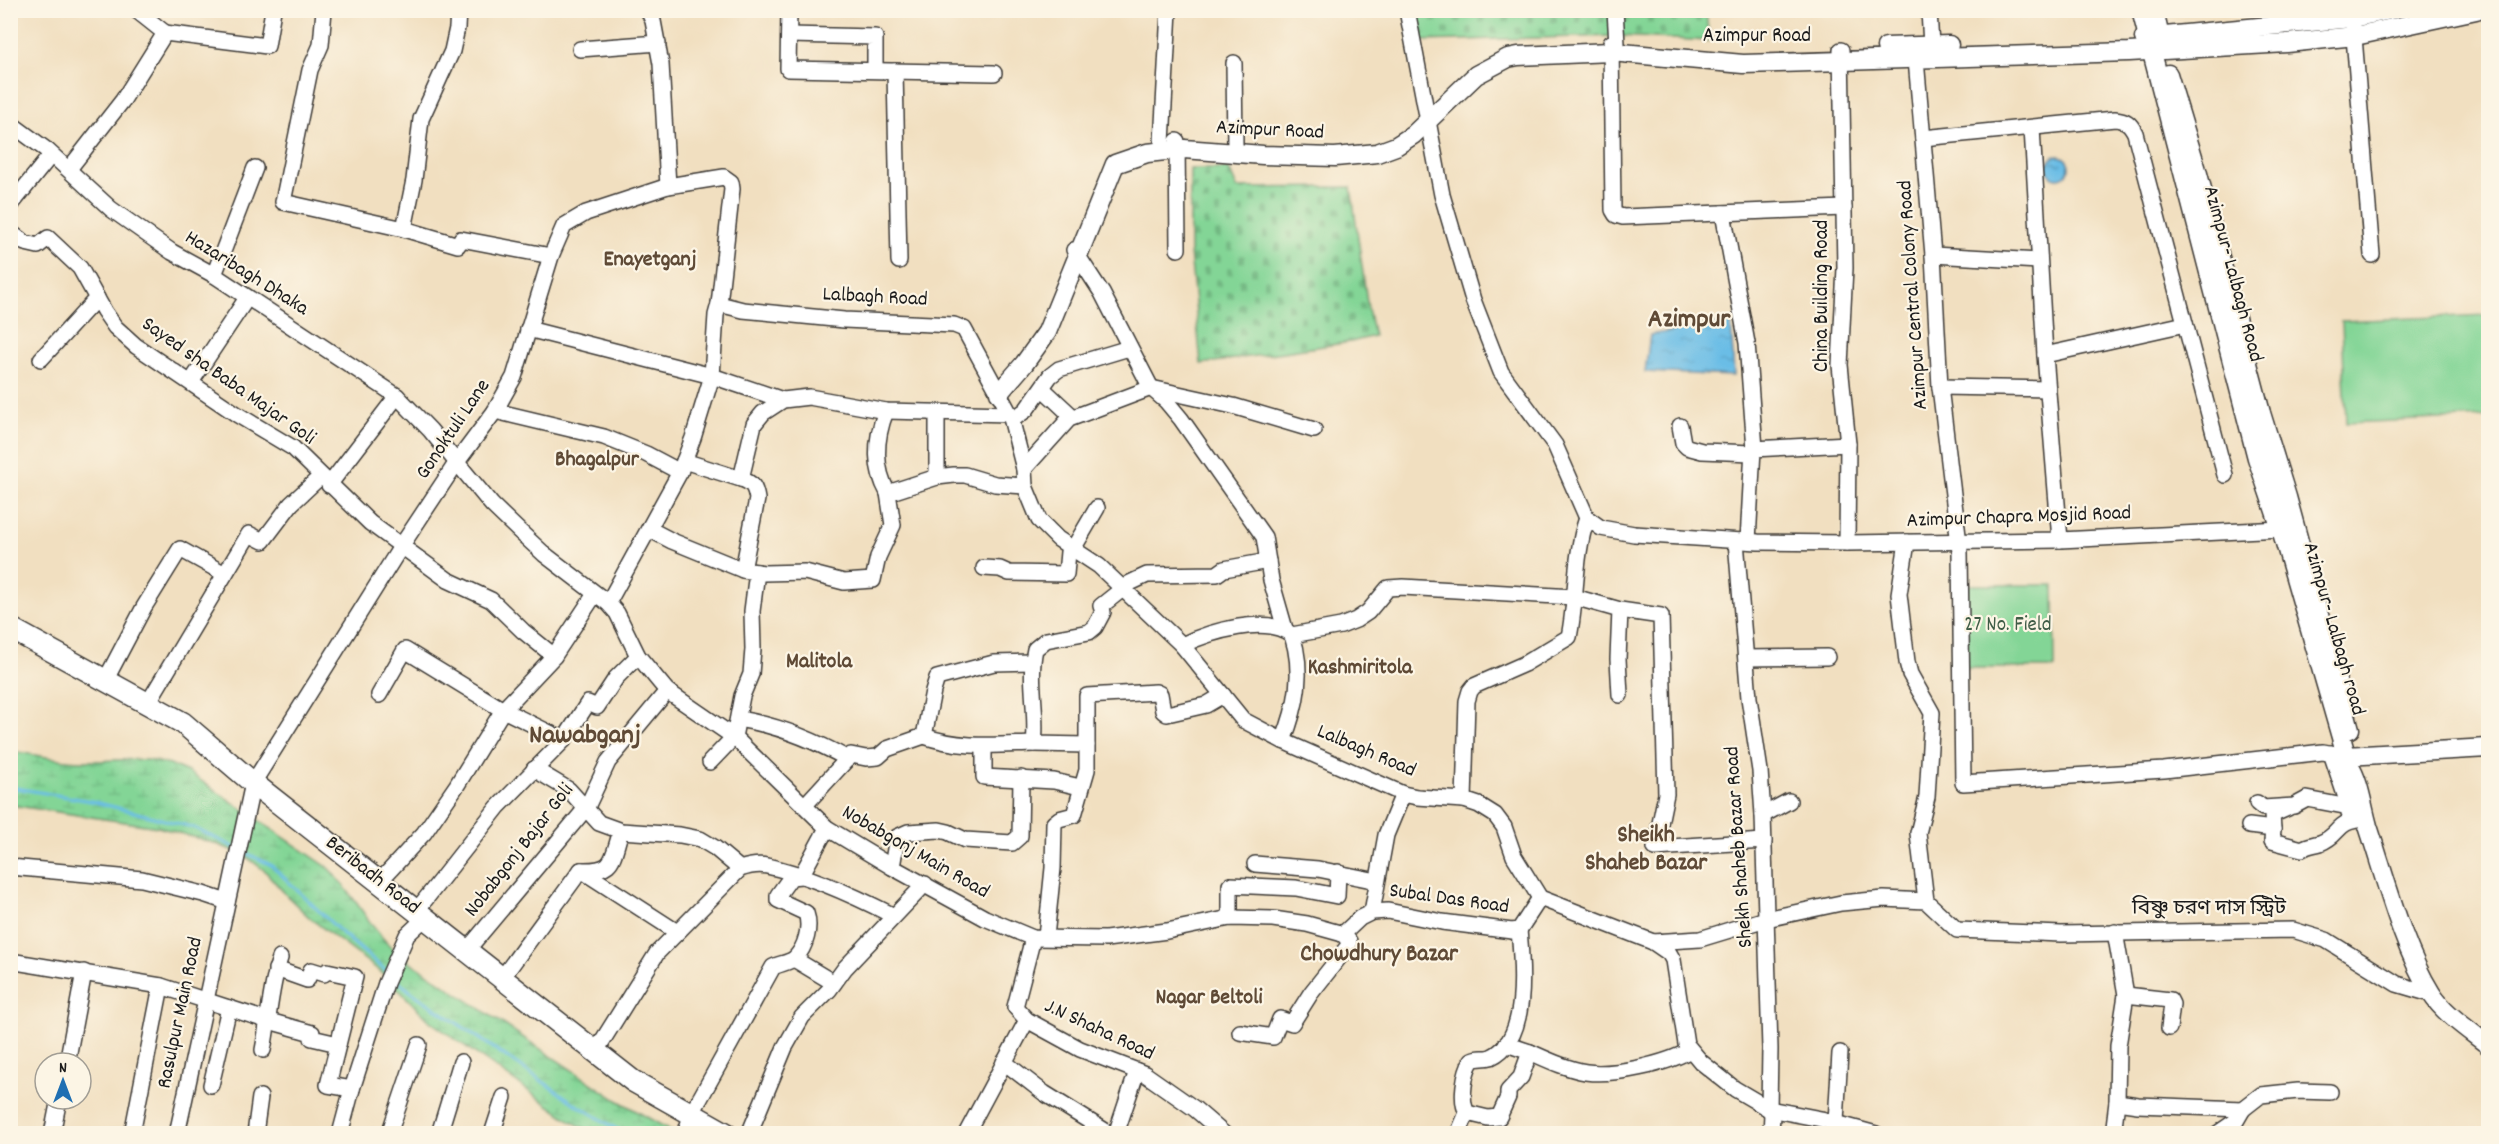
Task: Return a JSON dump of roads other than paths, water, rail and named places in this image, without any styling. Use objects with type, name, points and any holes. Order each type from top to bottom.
[{"type":"highway","name":"Beribadh Road","points":[[10,628],[183,723],[251,793],[380,881],[689,1124],[727,1134]]},
{"type":"main road","points":[[2140,10],[2156,49],[2197,171],[2260,412],[2287,497],[2344,702],[2349,761]]},
{"type":"main road","points":[[2154,10],[2156,49]]},
{"type":"main road","name":"Azimpur Road","points":[[2353,27],[2390,10]]},
{"type":"main road","name":"Azimpur Road","points":[[1172,144],[1263,155],[1359,156],[1396,146],[1413,135],[1483,61],[1504,49],[1516,46],[1613,46],[1744,54],[1841,55],[1920,50],[2129,52],[2353,27],[2476,10]]},
{"type":"main road","name":"Azimpur- Lalbagh Road","points":[[2156,49],[2257,458],[2269,495]]},
{"type":"main road","name":"Azimpur Road","points":[[996,389],[1038,328],[1076,253],[1105,164],[1117,156],[1136,148],[1172,144],[1288,150],[1358,150],[1394,141],[1428,117]]},
{"type":"main road","name":"Azimpur- Lalbagh road","points":[[2269,495],[2349,761],[2355,815],[2431,994]]},
{"type":"main road","points":[[2349,761],[2488,748]]},
{"type":"main road","points":[[2349,761],[2488,759]]},
{"type":"main road","points":[[2431,994],[2453,1017],[2488,1045]]},
{"type":"street","points":[[136,10],[165,33],[267,46],[273,10]]},
{"type":"street","points":[[324,10],[321,45],[310,70],[283,202],[404,229],[458,245],[461,238],[551,256]]},
{"type":"street","points":[[404,229],[414,180],[420,119],[452,51],[458,28],[458,10]]},
{"type":"street","points":[[648,10],[653,21],[661,64],[668,186]]},
{"type":"street","points":[[789,10],[788,69],[994,73]]},
{"type":"street","points":[[1169,10],[1172,144],[1178,249]]},
{"type":"street","points":[[1407,10],[1442,195],[1473,300],[1501,372],[1554,445],[1587,518],[1579,545],[1569,638],[1524,664],[1474,686],[1470,691],[1467,701],[1464,800]]},
{"type":"street","points":[[1615,10],[1613,210],[1616,215],[1623,217],[1844,208]]},
{"type":"street","name":"Azimpur Central Colony Road","points":[[1929,10],[1920,50],[1923,138],[1934,255],[1940,387],[1959,540],[1963,783],[2349,761]]},
{"type":"street","points":[[2353,27],[2372,255]]},
{"type":"street","points":[[69,169],[123,100],[165,33]]},
{"type":"street","points":[[789,34],[875,37],[875,70]]},
{"type":"street","points":[[580,49],[658,42]]},
{"type":"street","name":"China Building Road","points":[[1841,55],[1845,268],[1840,365],[1848,444],[1847,543]]},
{"type":"street","points":[[1234,63],[1235,146]]},
{"type":"street","points":[[895,71],[898,261]]},
{"type":"street","points":[[1923,138],[2115,119],[2131,124],[2225,475]]},
{"type":"street","name":"Hazaribagh Dhaka","points":[[10,123],[69,169],[120,215],[171,252],[214,275],[397,396],[458,462]]},
{"type":"street","points":[[2032,128],[2045,354],[2060,540]]},
{"type":"street","points":[[10,206],[51,155]]},
{"type":"street","points":[[214,275],[255,168]]},
{"type":"street","name":"Gonoktuli Lane","points":[[234,869],[251,793],[402,546],[495,411],[514,377],[551,256],[564,226],[586,213],[668,186],[724,177],[731,182],[732,189],[719,304]]},
{"type":"street","name":"Shekh Shaheb Bazar Road","points":[[1723,213],[1747,344],[1754,451],[1747,541],[1738,567],[1752,727],[1760,771],[1763,815],[1770,1111]]},
{"type":"street","name":"Sayed sha Baba Majar Goli","points":[[10,232],[25,243],[38,246],[48,238],[80,268],[115,327],[136,346],[237,415],[293,448],[370,523],[448,580],[491,600],[523,631],[554,656]]},
{"type":"street","points":[[1076,253],[1102,293],[1151,388],[1166,401],[1180,419],[1264,537],[1268,561],[1289,632],[1297,649],[1300,674],[1296,702],[1283,741]]},
{"type":"street","points":[[1934,255],[2039,261]]},
{"type":"street","points":[[41,359],[97,298]]},
{"type":"street","points":[[191,382],[247,298]]},
{"type":"street","points":[[608,603],[682,466],[693,438],[712,376],[716,315],[719,304]]},
{"type":"street","name":"Lalbagh Road","points":[[719,304],[742,310],[844,320],[954,325],[964,329],[970,336],[1011,417],[1024,469],[1025,486],[1039,520],[1058,539],[1099,566],[1182,645],[1243,720],[1283,741],[1403,794],[1474,802],[1495,814],[1504,827],[1518,863],[1540,898]]},
{"type":"street","points":[[2045,354],[2185,324]]},
{"type":"street","points":[[528,328],[712,376],[783,400],[809,398],[886,411],[1011,417],[1026,410],[1050,376],[1059,369],[1129,348]]},
{"type":"street","points":[[1940,387],[2048,389]]},
{"type":"street","points":[[1024,469],[1073,417],[1151,388],[1233,406],[1314,430]]},
{"type":"street","points":[[1043,389],[1073,417]]},
{"type":"street","points":[[148,703],[249,534],[263,541],[280,518],[325,481],[397,396]]},
{"type":"street","points":[[741,479],[754,424],[763,413],[783,400]]},
{"type":"street","points":[[495,411],[603,437],[682,466],[752,483],[757,499],[750,571],[753,649],[751,674],[742,696],[734,737],[710,762]]},
{"type":"street","points":[[649,529],[672,541],[750,571],[806,572],[844,582],[873,580],[878,557],[893,525],[888,493],[882,483],[876,448],[879,428],[886,411]]},
{"type":"street","points":[[937,477],[938,412]]},
{"type":"street","points":[[1680,426],[1683,443],[1692,449],[1754,451],[1848,444]]},
{"type":"street","name":"Nobabgonj Main Road","points":[[458,462],[492,505],[517,529],[608,603],[617,613],[638,656],[667,691],[734,737],[827,828],[985,918],[1040,938]]},
{"type":"street","points":[[888,493],[937,477],[965,475],[996,484],[1025,486]]},
{"type":"street","points":[[984,568],[1000,569],[1009,573],[1066,574],[1068,552],[1073,549],[1097,508]]},
{"type":"street","name":"Azimpur Chapra Mosjid Road","points":[[1587,518],[1601,528],[1634,534],[1747,541],[1847,543],[2060,540],[2281,529]]},
{"type":"street","points":[[1738,567],[1747,541]]},
{"type":"street","points":[[1653,942],[1700,939],[1766,920],[1841,903],[1884,899],[1926,902],[1918,833],[1927,796],[1932,713],[1910,674],[1907,662],[1899,594],[1907,542]]},
{"type":"street","points":[[105,681],[144,607],[180,549],[225,574]]},
{"type":"street","points":[[1034,744],[1036,728],[1033,712],[1032,662],[1035,649],[1046,640],[1089,632],[1103,612],[1101,606],[1121,588],[1147,575],[1217,574],[1224,568],[1268,561]]},
{"type":"street","points":[[1182,645],[1218,631],[1240,627],[1289,632],[1341,626],[1368,612],[1388,588],[1574,597],[1620,610],[1662,616],[1666,794],[1655,849],[1764,841]]},
{"type":"street","points":[[380,881],[424,833],[457,785],[503,710],[554,656],[595,594]]},
{"type":"street","points":[[1620,610],[1618,659],[1620,695]]},
{"type":"street","points":[[379,695],[405,650],[503,710],[564,740]]},
{"type":"street","points":[[340,1134],[386,983],[407,935],[498,807],[564,740],[588,703],[597,707],[616,678],[638,656]]},
{"type":"street","points":[[1746,658],[1827,657]]},
{"type":"street","points":[[924,736],[933,691],[938,678],[994,663],[1032,662]]},
{"type":"street","name":"Nobabgonj Bajar Goli","points":[[468,950],[587,807],[608,762],[667,691]]},
{"type":"street","points":[[1223,695],[1206,705],[1167,714],[1163,711],[1160,694],[1156,693],[1088,695],[1086,698],[1086,770],[1074,815],[1056,820],[1054,823],[1053,868],[1040,938],[1106,939],[1167,931],[1224,919],[1273,919],[1307,924],[1343,934],[1349,941],[1349,945],[1311,993],[1292,1023],[1280,1019],[1273,1037],[1240,1032]]},
{"type":"street","points":[[738,719],[763,722],[793,732],[848,759]]},
{"type":"street","points":[[805,805],[851,755],[866,758],[878,757],[887,749],[924,736],[940,742],[984,747],[1034,744],[1087,745]]},
{"type":"street","points":[[984,747],[984,777],[1054,781],[1080,787]]},
{"type":"street","points":[[2349,761],[2355,815]]},
{"type":"street","points":[[534,769],[569,790],[599,822],[621,831],[680,835],[700,839],[740,869]]},
{"type":"street","points":[[892,867],[897,837],[908,832],[948,832],[965,840],[1012,843],[1017,840],[1020,836],[1022,778]]},
{"type":"street","name":"Subal Das Road","points":[[1372,912],[1386,835],[1403,794]]},
{"type":"street","points":[[2307,799],[2355,815],[2320,843],[2308,844],[2302,849],[2272,841],[2272,815],[2307,799]]},
{"type":"street","points":[[1763,815],[1789,801]]},
{"type":"street","points":[[2257,803],[2263,808],[2294,806]]},
{"type":"street","points":[[2249,826],[2273,830]]},
{"type":"street","points":[[801,876],[827,828]]},
{"type":"street","points":[[581,870],[602,870],[608,866],[621,831]]},
{"type":"street","name":"Subal Das Road","points":[[1254,864],[1338,872],[1377,881]]},
{"type":"street","points":[[596,1051],[657,953],[740,869],[753,865],[767,866],[801,876],[841,890],[894,916]]},
{"type":"street","points":[[10,867],[142,879],[227,902]]},
{"type":"street","name":"Rasulpur Main Road","points":[[177,1134],[234,869]]},
{"type":"street","points":[[581,870],[677,932]]},
{"type":"street","points":[[502,978],[581,870]]},
{"type":"street","points":[[1224,919],[1230,885],[1266,885],[1337,896],[1338,872]]},
{"type":"street","points":[[689,1124],[773,968],[795,959],[810,925],[806,913],[778,900],[778,895],[791,877],[801,876]]},
{"type":"street","points":[[749,1134],[793,1032],[811,1006],[925,884]]},
{"type":"street","points":[[1540,898],[1653,942],[1669,953],[1673,960],[1684,1033],[1690,1050],[1735,1089],[1770,1111],[1836,1122],[1876,1134]]},
{"type":"street","name":"Subal Das Road","points":[[1343,934],[1360,918],[1372,912],[1388,911],[1442,922],[1519,930],[1540,898]]},
{"type":"street","name":"বিষ্ণু চরণ দাস স্ট্রিট","points":[[1926,902],[1957,930],[2061,934],[2293,930],[2326,940],[2397,984],[2431,994]]},
{"type":"street","points":[[1458,1134],[1467,1113],[1464,1098],[1467,1068],[1476,1058],[1490,1057],[1506,1044],[1521,1003],[1519,930]]},
{"type":"street","points":[[2113,1134],[2117,1102],[2118,1046],[2126,995],[2115,932]]},
{"type":"street","name":"J.N Shaha Road","points":[[1040,938],[1015,1007],[1027,1020],[1080,1049],[1137,1071],[1160,1084],[1224,1134]]},
{"type":"street","points":[[795,959],[834,983]]},
{"type":"street","points":[[10,961],[161,986],[312,1033],[312,1038],[338,1044]]},
{"type":"street","points":[[262,1050],[269,1021],[271,988],[278,964],[308,980],[311,970],[324,974],[327,971],[356,977],[328,1085],[352,1089]]},
{"type":"street","points":[[69,1051],[84,972]]},
{"type":"street","points":[[132,1134],[161,986]]},
{"type":"street","points":[[2126,995],[2170,1000],[2169,1028]]},
{"type":"street","points":[[211,1085],[229,1008]]},
{"type":"street","points":[[966,1134],[1027,1020]]},
{"type":"street","points":[[1506,1044],[1567,1067],[1587,1072],[1608,1072],[1658,1064],[1690,1050]]},
{"type":"street","points":[[389,1134],[419,1045]]},
{"type":"street","points":[[1467,1113],[1488,1118],[1499,1117],[1508,1097],[1508,1090],[1521,1077],[1530,1052]]},
{"type":"street","points":[[1836,1122],[1840,1053]]},
{"type":"street","points":[[440,1134],[462,1062]]},
{"type":"street","points":[[1004,1062],[1091,1129],[1110,1134]]},
{"type":"street","points":[[1116,1134],[1137,1071]]},
{"type":"street","points":[[2217,1134],[2236,1121],[2243,1109],[2262,1095],[2298,1091],[2330,1092]]},
{"type":"street","points":[[255,1134],[260,1097]]},
{"type":"street","points":[[492,1134],[504,1097]]},
{"type":"street","points":[[2117,1102],[2138,1105],[2243,1109]]},
{"type":"street","points":[[52,1134],[57,1111]]},
{"type":"street","points":[[1770,1111],[1771,1134]]},
{"type":"water","points":[[2058,156],[2066,159],[2069,167],[2066,175],[2058,178],[2050,175],[2047,167],[2050,159]]},
{"type":"water","points":[[1731,321],[1734,376],[1645,372],[1650,335]]},
{"type":"waterway","points":[[10,787],[91,801],[192,827],[234,847]]},
{"type":"waterway","points":[[242,851],[271,865],[343,934],[386,971]]},
{"type":"waterway","points":[[394,977],[410,991],[577,1105],[625,1134]]},
{"type":"district","name":"Enayetganj","points":[[650,260]]},
{"type":"district","name":"Azimpur","points":[[1689,320]]},
{"type":"district","name":"Bhagalpur","points":[[597,460]]},
{"type":"district","name":"Malitola","points":[[819,662]]},
{"type":"district","name":"Kashmiritola","points":[[1360,668]]},
{"type":"district","name":"Nawabganj","points":[[585,736]]},
{"type":"district","name":"Sheikh Shaheb Bazar","points":[[1646,850]]},
{"type":"district","name":"Chowdhury Bazar","points":[[1379,955]]},
{"type":"district","name":"Nagar Beltoli","points":[[1209,998]]},
{"type":"park label","name":"27 No. Field","points":[[2008,626]]}]
